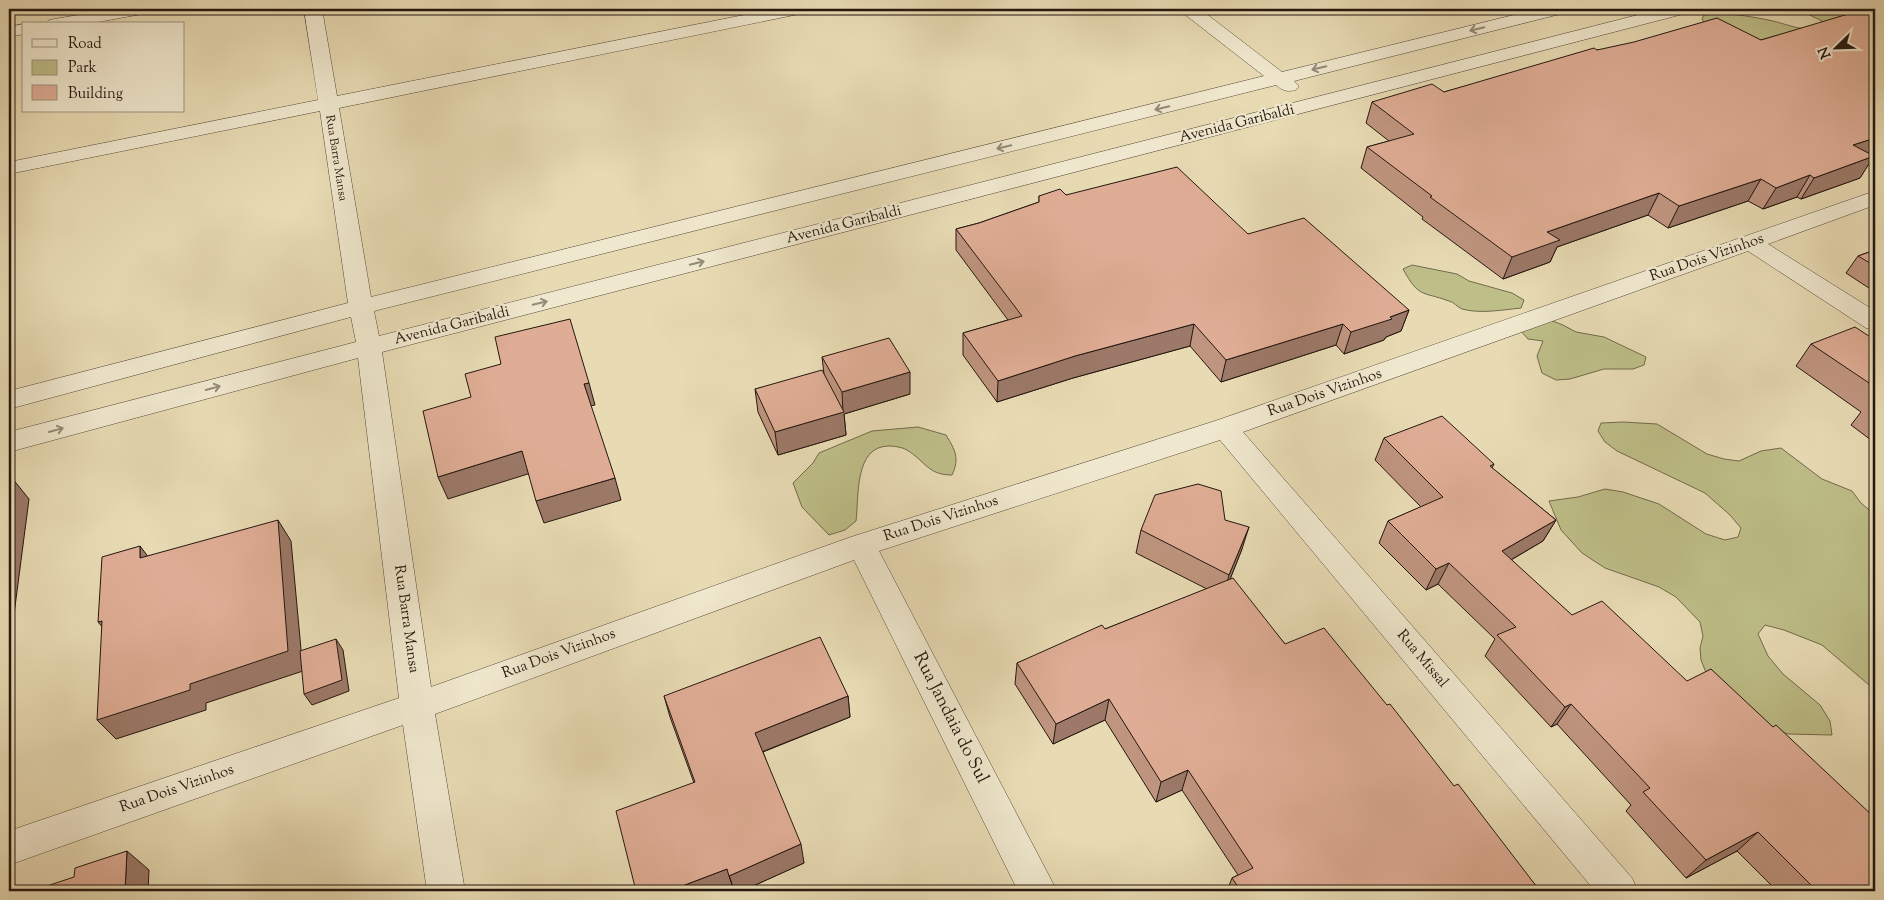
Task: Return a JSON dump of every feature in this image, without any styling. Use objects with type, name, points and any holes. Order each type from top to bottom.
[{"type":"street","points":[[67,22],[142,9]]},
{"type":"street","name":"Rua Barra Mansa","points":[[313,9],[369,347],[417,706],[446,891]]},
{"type":"street","points":[[9,168],[799,9]]},
{"type":"street","points":[[1190,9],[1279,78],[1316,103]]},
{"type":"street","points":[[9,400],[361,307],[1558,9]]},
{"type":"street","name":"Avenida Garibaldi","points":[[9,442],[369,347],[1681,9]]},
{"type":"street","points":[[9,32],[22,29]]},
{"type":"street","name":"Rua Dois Vizinhos","points":[[9,848],[417,706],[861,545],[1226,428],[1875,198]]},
{"type":"street","points":[[1751,243],[1875,322]]},
{"type":"street","name":"Rua Missal","points":[[1226,428],[1619,891]]},
{"type":"street","name":"Rua Jandaia do Sul","points":[[861,545],[1038,891]]},
{"type":"green space","points":[[1797,9],[1875,9],[1875,12],[1855,16],[1838,27],[1840,32],[1870,53],[1846,53],[1807,41],[1734,39],[1710,29],[1702,19],[1704,15],[1729,14],[1766,19],[1804,29],[1822,26],[1822,21]]},
{"type":"green space","points":[[1412,265],[1457,274],[1469,281],[1512,293],[1524,300],[1521,308],[1499,311],[1462,309],[1451,302],[1417,289],[1403,269]]},
{"type":"green space","points":[[1547,319],[1576,332],[1604,337],[1646,357],[1644,365],[1633,369],[1604,369],[1570,379],[1556,380],[1542,373],[1537,356],[1543,341],[1528,339],[1520,330]]},
{"type":"green space","points":[[1601,423],[1657,424],[1707,454],[1724,459],[1739,461],[1761,451],[1781,448],[1822,479],[1852,491],[1861,503],[1875,515],[1875,690],[1822,645],[1784,630],[1765,625],[1758,634],[1768,656],[1783,674],[1820,705],[1830,721],[1832,735],[1788,734],[1766,726],[1707,675],[1701,660],[1700,648],[1703,636],[1700,622],[1676,597],[1659,587],[1605,568],[1582,553],[1561,530],[1549,501],[1578,497],[1605,489],[1623,492],[1659,504],[1706,534],[1725,540],[1738,537],[1741,528],[1730,515],[1705,493],[1617,451],[1605,442],[1598,431]]},
{"type":"green space","points":[[918,427],[946,435],[952,445],[956,459],[952,475],[932,470],[903,448],[889,446],[878,448],[870,454],[864,463],[859,487],[856,521],[845,530],[829,535],[802,507],[793,483],[813,463],[819,453],[872,431]]},
{"type":"building","points":[[1865,9],[1875,9],[1875,138],[1853,145],[1874,156],[1814,178],[1810,175],[1776,188],[1761,179],[1679,206],[1659,193],[1547,232],[1560,240],[1512,257],[1430,197],[1432,196],[1367,147],[1414,134],[1372,102],[1432,84],[1444,92],[1594,48],[1597,50],[1634,42],[1717,18],[1761,40]]},
{"type":"building","points":[[1177,167],[1248,234],[1304,218],[1409,310],[1390,317],[1392,319],[1351,332],[1343,324],[1226,360],[1194,324],[1075,356],[998,381],[963,333],[1022,316],[956,229],[1039,202],[1039,196],[1060,189],[1066,195]]},
{"type":"building","points":[[1875,250],[1875,266],[1858,256]]},
{"type":"building","points":[[570,319],[589,383],[584,384],[615,478],[536,501],[522,451],[438,477],[423,411],[471,397],[465,374],[501,364],[495,337]]},
{"type":"building","points":[[1855,327],[1875,340],[1875,387],[1811,344]]},
{"type":"building","points":[[889,338],[910,372],[842,392],[822,357]]},
{"type":"building","points":[[822,370],[844,412],[775,432],[755,389]]},
{"type":"building","points":[[1875,400],[1875,407],[1869,403]]},
{"type":"building","points":[[1442,416],[1494,464],[1490,466],[1556,520],[1502,551],[1572,615],[1602,601],[1687,681],[1711,669],[1773,727],[1776,725],[1875,818],[1875,891],[1817,891],[1758,832],[1706,860],[1643,792],[1650,788],[1571,704],[1565,707],[1497,635],[1516,627],[1449,563],[1436,569],[1388,521],[1443,497],[1384,438]]},
{"type":"building","points":[[12,478],[9,501],[9,479]]},
{"type":"building","points":[[1198,484],[1221,491],[1225,520],[1249,527],[1229,575],[1141,530],[1155,495]]},
{"type":"building","points":[[278,520],[288,651],[190,684],[190,690],[97,720],[102,621],[98,622],[102,557],[140,546],[140,558]]},
{"type":"building","points":[[1233,578],[1285,644],[1324,628],[1387,705],[1390,704],[1454,786],[1458,784],[1540,891],[1241,891],[1232,878],[1253,868],[1188,770],[1161,782],[1109,699],[1056,724],[1017,663],[1102,625],[1105,629]]},
{"type":"building","points":[[820,637],[848,696],[755,733],[801,844],[729,876],[727,869],[669,891],[636,891],[616,811],[695,782],[664,696]]},
{"type":"building","points":[[336,639],[342,680],[304,694],[300,651]]},
{"type":"building","points":[[127,851],[125,891],[32,891],[74,877],[75,868]]}]
